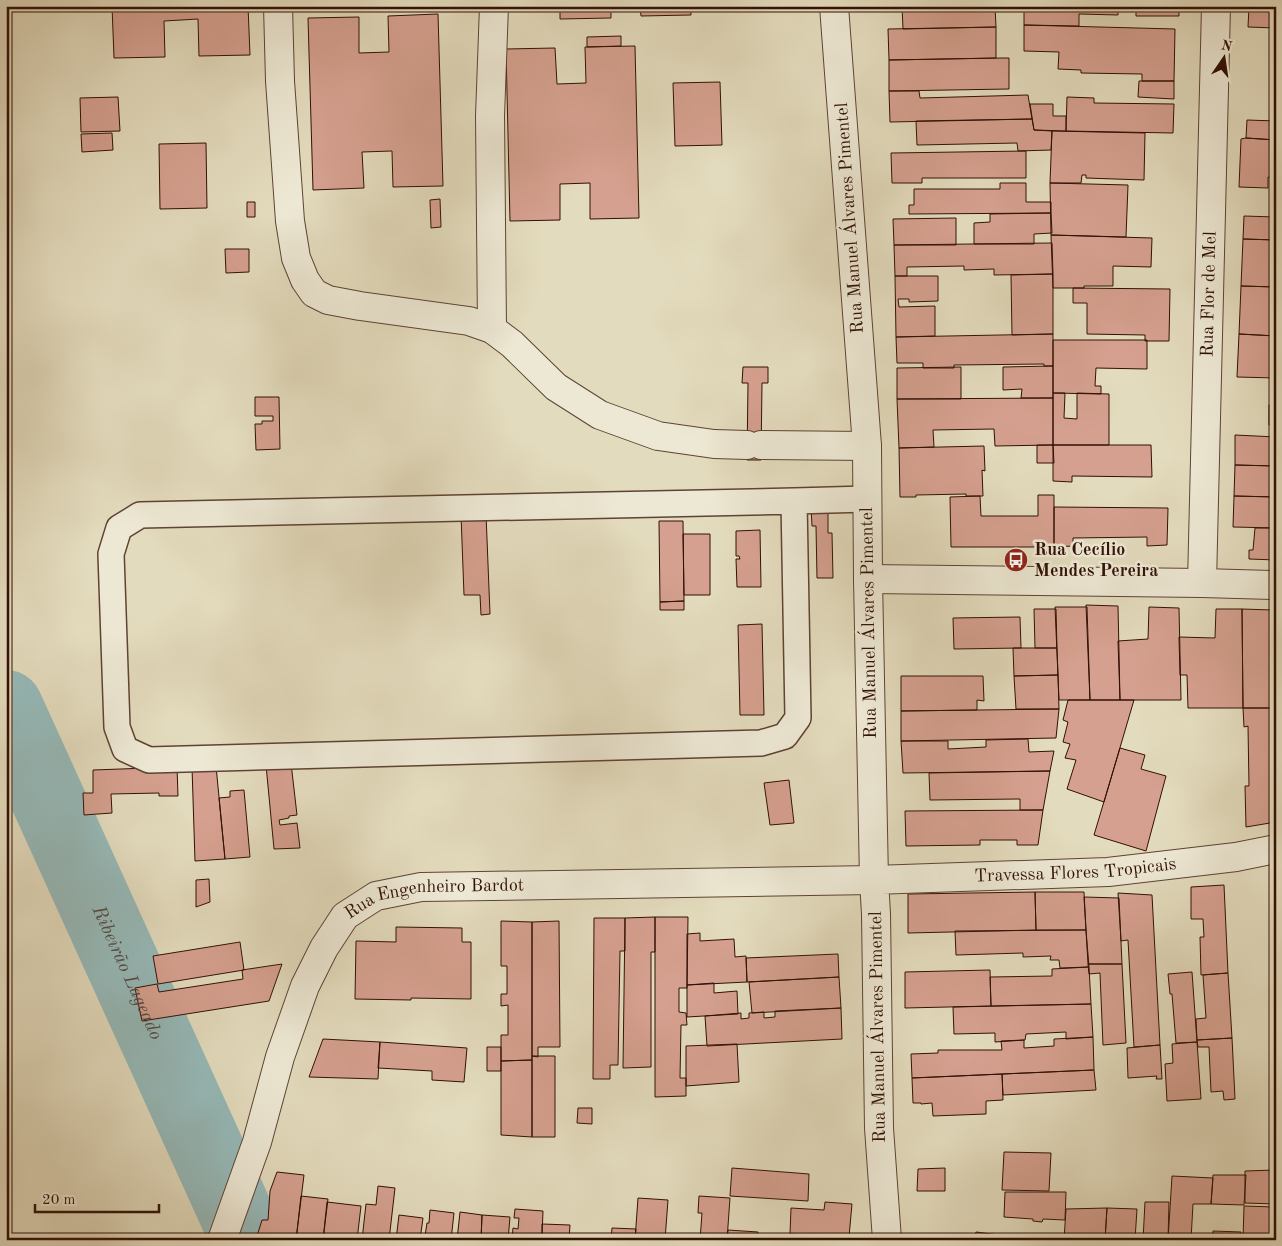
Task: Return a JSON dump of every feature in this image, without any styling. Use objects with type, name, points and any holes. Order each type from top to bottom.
[{"type":"street","points":[[278,6],[280,81],[290,221],[296,258],[305,280],[314,293],[328,300],[469,321],[492,329],[512,344],[556,388],[600,415],[658,436],[714,444],[867,446]]},
{"type":"street","points":[[492,329],[490,116],[494,6]]},
{"type":"street","name":"Rua Manuel Álvares Pimentel","points":[[834,6],[867,446],[879,1128],[887,1240]]},
{"type":"street","name":"Rua Flor de Mel","points":[[1202,583],[1216,6]]},
{"type":"street","points":[[868,579],[1276,585]]},
{"type":"street","name":"Travessa Flores Tropicais","points":[[874,880],[1108,872],[1236,857],[1276,850]]},
{"type":"street","name":"Rua Engenheiro Bardot","points":[[222,1240],[258,1142],[280,1057],[304,986],[324,948],[345,916],[376,896],[421,887],[874,880]]},
{"type":"lane","points":[[794,501],[798,718],[785,736],[761,743],[149,760],[125,749],[117,727],[111,554],[119,528],[140,515],[867,499]]},
{"type":"building","points":[[112,6],[248,6],[250,55],[199,56],[198,19],[164,21],[165,57],[114,58]]},
{"type":"building","points":[[560,6],[611,6],[611,18],[560,19]]},
{"type":"building","points":[[640,6],[691,6],[691,15],[641,16]]},
{"type":"building","points":[[902,6],[995,6],[996,27],[903,29]]},
{"type":"building","points":[[1024,6],[1118,6],[1118,15],[1079,14],[1079,26],[1024,25]]},
{"type":"building","points":[[1136,6],[1179,6],[1179,16],[1136,16]]},
{"type":"building","points":[[1249,6],[1276,6],[1276,28],[1248,27]]},
{"type":"building","points":[[438,14],[443,186],[393,187],[392,151],[362,152],[364,188],[313,190],[308,18],[359,17],[359,53],[389,52],[388,16]]},
{"type":"building","points":[[1024,25],[1175,29],[1174,81],[1142,81],[1142,74],[1081,73],[1081,70],[1058,69],[1059,52],[1024,51]]},
{"type":"building","points":[[996,27],[996,58],[889,60],[888,29]]},
{"type":"building","points":[[621,36],[621,46],[587,47],[587,37]]},
{"type":"building","points":[[635,46],[639,218],[590,219],[590,183],[560,184],[560,220],[510,221],[506,49],[555,48],[557,84],[586,83],[585,47]]},
{"type":"building","points":[[1009,58],[1009,89],[889,91],[889,60]]},
{"type":"building","points":[[1139,81],[1174,81],[1174,99],[1138,97]]},
{"type":"building","points":[[720,82],[722,145],[675,146],[673,83]]},
{"type":"building","points":[[889,91],[919,91],[920,98],[1028,95],[1032,119],[890,122]]},
{"type":"building","points":[[118,97],[120,131],[81,132],[80,98]]},
{"type":"building","points":[[1067,97],[1094,98],[1094,103],[1174,104],[1173,133],[1066,131]]},
{"type":"building","points":[[1030,104],[1053,104],[1053,116],[1066,116],[1066,131],[1034,130]]},
{"type":"building","points":[[1032,119],[1034,130],[1052,131],[1051,150],[1018,151],[1017,143],[917,145],[916,121]]},
{"type":"building","points":[[1247,120],[1276,121],[1276,140],[1246,138]]},
{"type":"building","points":[[1052,131],[1145,133],[1144,180],[1086,178],[1086,175],[1082,175],[1081,183],[1050,183]]},
{"type":"building","points":[[112,133],[113,150],[82,152],[81,134]]},
{"type":"building","points":[[1241,139],[1276,140],[1276,178],[1268,177],[1268,188],[1239,187]]},
{"type":"building","points":[[206,143],[207,208],[160,209],[159,144]]},
{"type":"building","points":[[1026,151],[1026,178],[922,178],[922,183],[892,183],[891,153]]},
{"type":"building","points":[[1000,183],[1026,183],[1026,202],[1051,202],[1051,213],[909,214],[909,205],[914,205],[914,189],[1000,189]]},
{"type":"building","points":[[1050,183],[1128,185],[1126,237],[1051,235]]},
{"type":"building","points":[[440,199],[441,227],[431,228],[430,200]]},
{"type":"building","points":[[247,202],[255,202],[255,217],[247,217]]},
{"type":"building","points":[[1051,213],[1052,233],[1034,234],[1034,244],[974,244],[974,223],[990,222],[990,214]]},
{"type":"building","points":[[1244,216],[1276,217],[1276,240],[1243,239]]},
{"type":"building","points":[[956,218],[956,245],[894,245],[893,219]]},
{"type":"building","points":[[1051,235],[1152,238],[1151,267],[1113,266],[1113,286],[1053,288]]},
{"type":"building","points":[[1243,239],[1276,240],[1276,287],[1241,286]]},
{"type":"building","points":[[1052,243],[1053,274],[994,275],[994,269],[964,270],[964,266],[907,267],[907,276],[895,276],[894,245]]},
{"type":"building","points":[[225,249],[249,249],[249,272],[226,273]]},
{"type":"building","points":[[1053,274],[1053,334],[1012,335],[1011,275]]},
{"type":"building","points":[[895,276],[938,276],[938,301],[909,302],[909,299],[898,299],[899,307],[935,306],[935,336],[896,337]]},
{"type":"building","points":[[1241,286],[1276,287],[1276,336],[1239,334]]},
{"type":"building","points":[[1073,288],[1170,289],[1169,341],[1145,341],[1145,335],[1087,334],[1087,303],[1073,303]]},
{"type":"building","points":[[1053,334],[1053,366],[1044,366],[1044,364],[954,365],[954,368],[923,368],[923,363],[897,363],[896,337]]},
{"type":"building","points":[[1239,334],[1276,336],[1276,378],[1237,377]]},
{"type":"building","points":[[1053,340],[1147,340],[1147,369],[1096,368],[1095,386],[1101,386],[1101,394],[1053,393]]},
{"type":"building","points":[[1053,366],[1053,398],[1021,398],[1022,389],[1003,390],[1003,367]]},
{"type":"building","points":[[743,367],[768,367],[768,383],[762,383],[761,460],[747,460],[748,383],[742,383]]},
{"type":"building","points":[[961,367],[961,399],[897,399],[897,368]]},
{"type":"building","points":[[1053,393],[1065,393],[1064,418],[1077,419],[1077,393],[1109,394],[1109,445],[1053,445]]},
{"type":"building","points":[[255,397],[279,397],[280,449],[256,450],[255,424],[262,424],[262,421],[273,421],[273,416],[255,416]]},
{"type":"building","points":[[1053,398],[1053,445],[995,446],[994,429],[933,430],[934,447],[899,448],[897,399]]},
{"type":"building","points":[[1269,405],[1276,406],[1276,425],[1269,425]]},
{"type":"building","points":[[1235,435],[1276,437],[1276,466],[1235,465]]},
{"type":"building","points":[[1037,445],[1053,445],[1054,463],[1037,463]]},
{"type":"building","points":[[1053,445],[1151,445],[1152,477],[1072,476],[1072,482],[1053,481]]},
{"type":"building","points":[[984,446],[985,471],[982,470],[983,496],[966,496],[966,494],[900,497],[899,448]]},
{"type":"building","points":[[1235,465],[1276,466],[1276,497],[1234,496]]},
{"type":"building","points":[[1038,495],[1054,495],[1054,547],[951,547],[950,497],[980,496],[981,516],[1038,516]]},
{"type":"building","points":[[1234,496],[1276,497],[1276,528],[1233,527]]},
{"type":"building","points":[[828,506],[828,533],[832,533],[833,578],[817,578],[816,526],[812,526],[811,507]]},
{"type":"building","points":[[1054,507],[1168,508],[1167,545],[1147,546],[1147,537],[1073,538],[1073,546],[1054,547]]},
{"type":"building","points":[[486,514],[490,614],[481,615],[480,595],[464,595],[461,515]]},
{"type":"building","points":[[659,521],[683,521],[684,601],[660,602]]},
{"type":"building","points":[[1255,528],[1276,528],[1276,560],[1249,559],[1249,550],[1253,550]]},
{"type":"building","points":[[760,530],[761,587],[737,587],[736,559],[740,559],[739,556],[736,556],[736,531]]},
{"type":"building","points":[[683,534],[710,534],[710,595],[684,595]]},
{"type":"building","points":[[684,601],[684,610],[660,610],[660,602]]},
{"type":"building","points":[[1086,605],[1118,606],[1120,700],[1090,700]]},
{"type":"building","points":[[1055,607],[1087,607],[1090,700],[1059,700]]},
{"type":"building","points":[[1149,607],[1179,608],[1181,700],[1120,700],[1118,641],[1148,639]]},
{"type":"building","points":[[1034,609],[1056,609],[1057,648],[1035,648]]},
{"type":"building","points":[[1216,609],[1242,609],[1243,708],[1188,708],[1187,675],[1180,675],[1179,637],[1215,638]]},
{"type":"building","points":[[1242,609],[1273,610],[1275,708],[1243,708]]},
{"type":"building","points":[[1020,617],[1021,648],[954,649],[953,618]]},
{"type":"building","points":[[762,624],[764,715],[740,715],[738,625]]},
{"type":"building","points":[[1273,641],[1276,641],[1276,708],[1275,708]]},
{"type":"building","points":[[1013,648],[1057,648],[1058,675],[1014,676]]},
{"type":"building","points":[[1058,675],[1059,709],[1016,709],[1014,676]]},
{"type":"building","points":[[901,676],[983,676],[984,701],[977,700],[977,710],[901,711]]},
{"type":"building","points":[[1068,700],[1134,700],[1104,802],[1067,789],[1076,760],[1065,758],[1070,744],[1063,742],[1068,722],[1063,720]]},
{"type":"building","points":[[1243,708],[1275,708],[1276,822],[1246,827],[1245,786],[1249,786],[1248,726],[1244,727]]},
{"type":"building","points":[[1059,709],[1056,738],[901,741],[901,711]]},
{"type":"building","points":[[1028,739],[1029,752],[1054,751],[1050,771],[903,773],[901,741],[948,741],[948,749],[986,747],[986,740]]},
{"type":"building","points":[[1120,748],[1145,755],[1141,769],[1166,776],[1146,851],[1094,835]]},
{"type":"building","points":[[291,763],[297,815],[279,820],[280,825],[297,823],[300,848],[274,849],[266,765]]},
{"type":"building","points":[[216,766],[225,859],[195,861],[192,767]]},
{"type":"building","points":[[177,767],[178,796],[159,796],[159,793],[111,794],[112,813],[84,815],[83,793],[93,793],[93,770]]},
{"type":"building","points":[[1050,771],[1043,810],[1020,810],[1020,799],[930,800],[929,773]]},
{"type":"building","points":[[789,780],[794,823],[770,825],[764,783]]},
{"type":"building","points":[[244,790],[250,857],[225,859],[219,798],[230,797],[230,791]]},
{"type":"building","points":[[1043,810],[1038,845],[1017,845],[1017,840],[980,840],[980,845],[906,846],[905,811]]},
{"type":"building","points":[[209,879],[210,902],[196,907],[196,880]]},
{"type":"building","points":[[1224,885],[1228,973],[1201,975],[1200,937],[1204,937],[1203,919],[1191,919],[1191,887]]},
{"type":"building","points":[[1035,892],[1036,930],[908,933],[908,894]]},
{"type":"building","points":[[1035,892],[1084,892],[1086,930],[1036,930]]},
{"type":"building","points":[[1118,893],[1152,895],[1160,1045],[1134,1047],[1128,940],[1121,941]]},
{"type":"building","points":[[1084,897],[1119,898],[1122,964],[1088,964]]},
{"type":"building","points":[[655,917],[655,952],[651,952],[651,1067],[623,1068],[625,918]]},
{"type":"building","points":[[655,917],[688,917],[687,988],[679,988],[679,1012],[686,1013],[687,1025],[681,1025],[680,1078],[686,1078],[686,1096],[655,1097]]},
{"type":"building","points":[[594,918],[625,918],[625,951],[620,951],[618,1065],[610,1065],[610,1079],[593,1079]]},
{"type":"building","points":[[501,921],[532,922],[532,1060],[501,1061],[501,1035],[508,1035],[508,1005],[501,1006],[501,994],[507,994],[507,966],[501,966]]},
{"type":"building","points":[[559,921],[560,1047],[538,1047],[538,1057],[532,1056],[532,922]]},
{"type":"building","points":[[396,927],[462,928],[462,942],[471,942],[471,999],[355,999],[356,941],[396,942]]},
{"type":"building","points":[[1086,930],[1089,967],[1060,968],[1059,960],[1050,960],[1051,956],[1023,957],[1023,953],[956,955],[955,931]]},
{"type":"building","points":[[700,933],[700,941],[734,939],[735,957],[746,956],[747,982],[687,985],[687,934]]},
{"type":"building","points":[[240,942],[244,970],[158,984],[153,956]]},
{"type":"building","points":[[838,954],[839,977],[747,982],[746,958]]},
{"type":"building","points":[[282,964],[269,1001],[142,1021],[135,988],[157,984],[159,992],[243,979],[242,970]]},
{"type":"building","points":[[1088,964],[1122,964],[1126,1043],[1103,1045],[1100,973],[1089,974]]},
{"type":"building","points":[[1089,967],[1091,1004],[991,1006],[990,977],[1052,976],[1052,969]]},
{"type":"building","points":[[990,970],[991,1006],[905,1008],[905,972]]},
{"type":"building","points":[[1192,972],[1197,1042],[1176,1043],[1172,994],[1170,994],[1168,974]]},
{"type":"building","points":[[1228,973],[1232,1038],[1197,1040],[1196,1019],[1206,1018],[1203,975]]},
{"type":"building","points":[[839,977],[841,1008],[752,1013],[749,982]]},
{"type":"building","points":[[714,983],[714,993],[737,991],[738,1014],[687,1017],[687,985]]},
{"type":"building","points":[[1091,1004],[1093,1037],[1066,1039],[1066,1032],[1026,1034],[1025,1040],[995,1042],[995,1033],[954,1034],[953,1007]]},
{"type":"building","points":[[841,1008],[842,1039],[707,1046],[705,1016],[741,1013],[741,1019],[749,1018],[749,1013],[764,1012],[764,1018],[775,1017],[775,1011]]},
{"type":"building","points":[[1093,1037],[1094,1070],[912,1078],[911,1054],[938,1053],[938,1050],[1002,1050],[1001,1041],[1024,1040],[1024,1048],[1054,1046],[1054,1039]]},
{"type":"building","points":[[1232,1038],[1235,1099],[1224,1100],[1223,1091],[1211,1092],[1209,1047],[1198,1047],[1197,1040]]},
{"type":"building","points":[[323,1039],[380,1042],[378,1079],[309,1077]]},
{"type":"building","points":[[380,1042],[467,1048],[464,1082],[432,1080],[432,1071],[378,1068]]},
{"type":"building","points":[[1197,1042],[1201,1099],[1167,1101],[1165,1064],[1173,1063],[1172,1044]]},
{"type":"building","points":[[737,1044],[739,1082],[686,1086],[686,1046]]},
{"type":"building","points":[[1160,1045],[1162,1079],[1156,1079],[1157,1076],[1128,1078],[1127,1048]]},
{"type":"building","points":[[487,1047],[501,1047],[501,1071],[487,1071]]},
{"type":"building","points":[[532,1056],[555,1056],[555,1137],[532,1137]]},
{"type":"building","points":[[532,1060],[532,1137],[501,1135],[501,1061]]},
{"type":"building","points":[[1094,1070],[1096,1090],[1003,1095],[1002,1074]]},
{"type":"building","points":[[1002,1074],[1003,1100],[986,1101],[986,1114],[933,1116],[932,1103],[913,1103],[912,1078]]},
{"type":"building","points":[[578,1108],[592,1108],[592,1124],[577,1123]]},
{"type":"building","points":[[1004,1152],[1051,1153],[1049,1191],[1002,1190]]},
{"type":"building","points":[[732,1168],[809,1174],[808,1201],[730,1196]]},
{"type":"building","points":[[945,1168],[945,1191],[917,1191],[918,1169]]},
{"type":"building","points":[[1275,1170],[1275,1204],[1245,1203],[1245,1171]]},
{"type":"building","points":[[277,1172],[304,1175],[296,1240],[266,1240],[266,1238],[257,1236],[262,1220],[268,1220],[270,1191]]},
{"type":"building","points":[[1213,1175],[1246,1175],[1244,1205],[1211,1204]]},
{"type":"building","points":[[1172,1176],[1213,1178],[1211,1204],[1193,1204],[1191,1240],[1168,1240]]},
{"type":"building","points":[[378,1186],[395,1188],[389,1240],[362,1240],[366,1204],[376,1205]]},
{"type":"building","points":[[1005,1192],[1066,1192],[1065,1220],[1043,1219],[1042,1222],[1033,1221],[1033,1219],[1004,1217]]},
{"type":"building","points":[[301,1196],[328,1199],[323,1240],[296,1240]]},
{"type":"building","points":[[699,1196],[730,1198],[727,1240],[700,1240],[702,1213],[698,1213]]},
{"type":"building","points":[[638,1198],[668,1200],[665,1240],[635,1240]]},
{"type":"building","points":[[327,1202],[361,1206],[357,1240],[323,1240]]},
{"type":"building","points":[[825,1202],[852,1204],[849,1237],[790,1234],[791,1208],[824,1210]]},
{"type":"building","points":[[1145,1202],[1169,1202],[1168,1240],[1143,1240]]},
{"type":"building","points":[[1244,1206],[1274,1207],[1272,1240],[1243,1240]]},
{"type":"building","points":[[1107,1208],[1105,1240],[1064,1240],[1066,1209]]},
{"type":"building","points":[[1107,1208],[1137,1209],[1135,1240],[1105,1240]]},
{"type":"building","points":[[515,1209],[543,1211],[542,1235],[537,1235],[537,1240],[512,1240],[513,1228],[518,1229],[519,1218],[514,1218]]},
{"type":"building","points":[[430,1210],[454,1213],[451,1240],[426,1240],[425,1236]]},
{"type":"building","points":[[460,1212],[482,1215],[481,1240],[457,1240]]},
{"type":"building","points":[[399,1215],[423,1218],[420,1240],[396,1240]]},
{"type":"building","points":[[482,1215],[510,1217],[508,1240],[481,1240]]},
{"type":"building","points":[[542,1224],[570,1225],[569,1240],[542,1240]]},
{"type":"building","points":[[612,1228],[636,1229],[635,1240],[611,1240]]},
{"type":"building","points":[[728,1230],[758,1232],[757,1240],[727,1240]]},
{"type":"building","points":[[1213,1231],[1241,1232],[1240,1240],[1212,1240]]},
{"type":"building","points":[[976,1232],[1038,1240],[975,1240]]},
{"type":"waterway","name":"Ribeirão Lageado","points":[[6,707],[248,1240]]},
{"type":"place","name":"Rua Cecílio Mendes Pereira","points":[[1016,560]]}]
